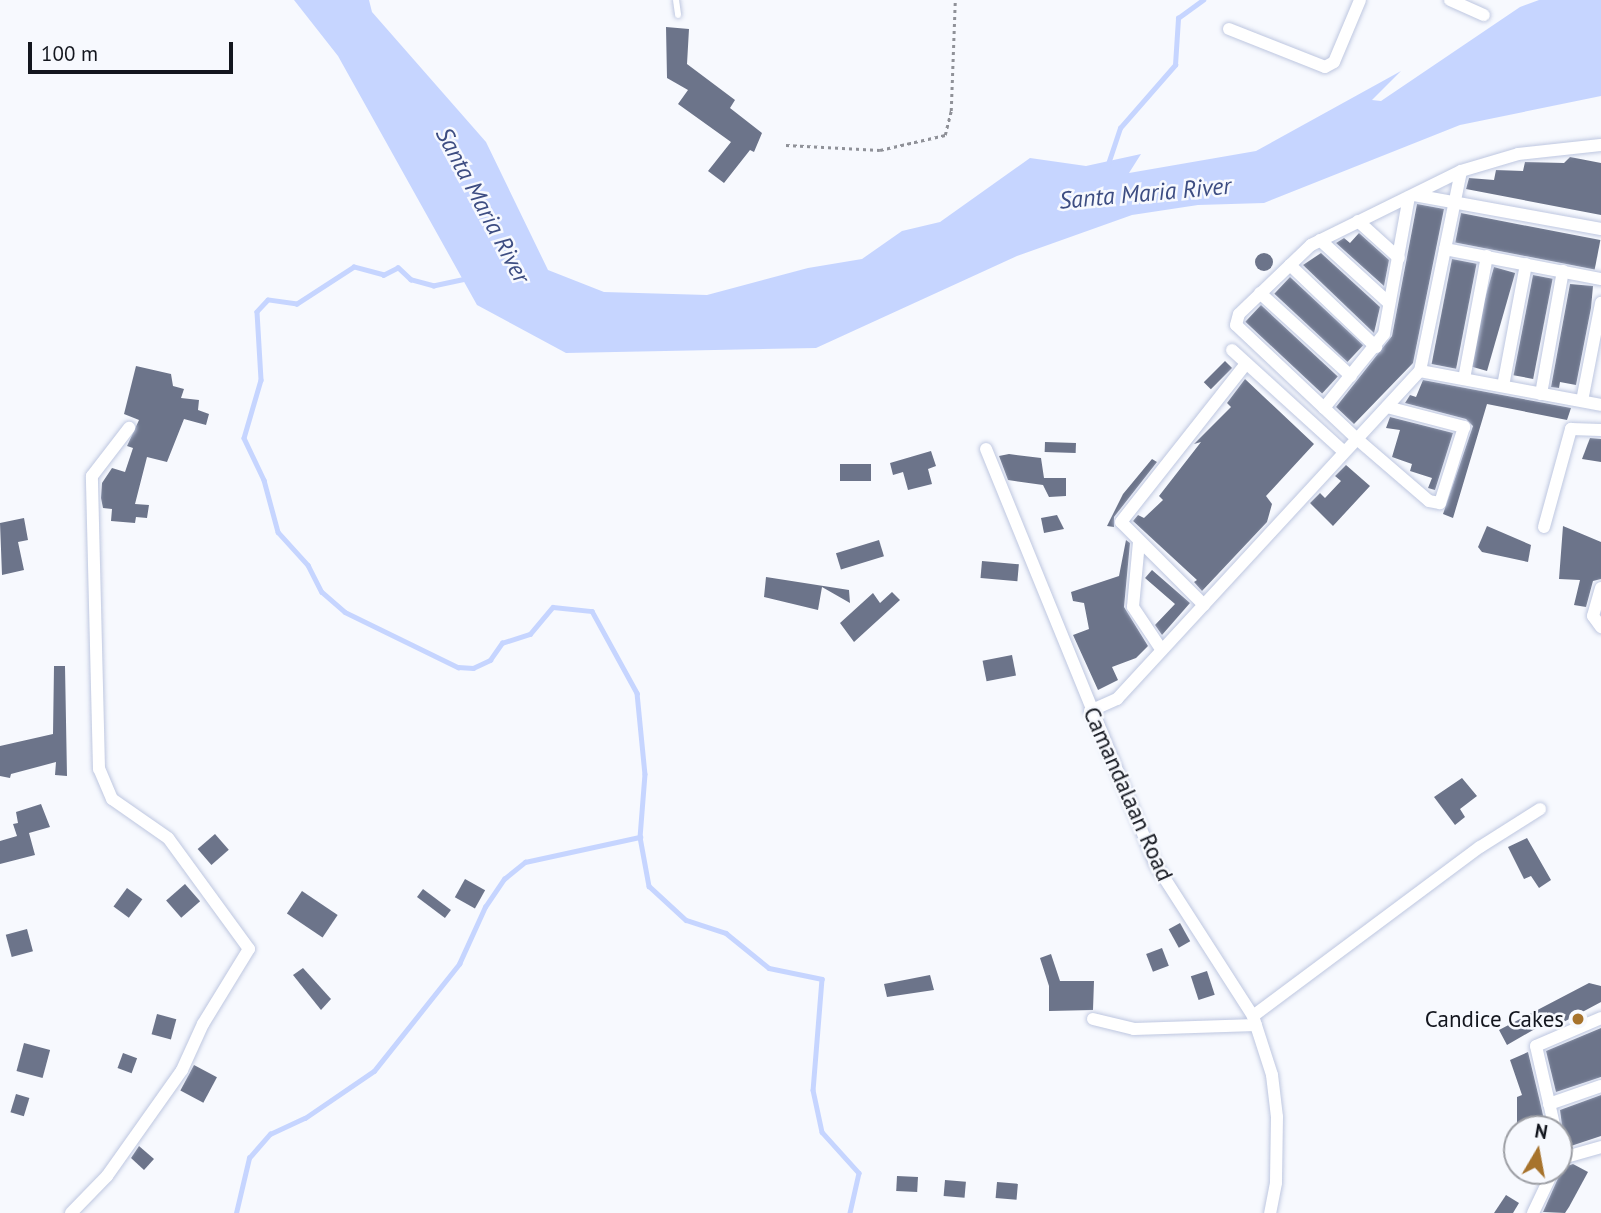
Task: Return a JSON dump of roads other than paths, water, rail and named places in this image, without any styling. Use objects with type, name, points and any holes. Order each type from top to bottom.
[{"type":"street","points":[[1229,29],[1325,67],[1334,62],[1360,0]]},
{"type":"street","points":[[1450,0],[1484,15]]},
{"type":"street","points":[[1387,407],[1464,428],[1440,503],[1429,501],[1356,439],[1236,325],[1239,314],[1320,240],[1461,172],[1518,154],[1601,145]]},
{"type":"street","points":[[1090,711],[1117,699],[1420,372],[1461,172]]},
{"type":"street","points":[[1411,196],[1601,229]]},
{"type":"street","points":[[1324,408],[1377,347],[1411,196]]},
{"type":"street","points":[[1358,221],[1399,258]]},
{"type":"street","points":[[1320,240],[1389,303]]},
{"type":"street","points":[[1445,249],[1601,279]]},
{"type":"street","points":[[1464,379],[1487,256]]},
{"type":"street","points":[[1503,386],[1526,264]]},
{"type":"street","points":[[1290,265],[1377,347]]},
{"type":"street","points":[[1541,394],[1563,271]]},
{"type":"street","points":[[1260,293],[1351,376]]},
{"type":"street","points":[[1582,401],[1596,360],[1601,303]]},
{"type":"street","points":[[1232,350],[1344,452]]},
{"type":"street","points":[[1204,605],[1121,522],[1246,364]]},
{"type":"street","points":[[1420,372],[1601,405]]},
{"type":"street","points":[[71,1213],[107,1176],[183,1070],[203,1024],[248,949],[168,838],[112,799],[99,769],[92,476],[130,428]]},
{"type":"street","points":[[1544,527],[1571,429],[1601,430]]},
{"type":"street","name":"Camandalaan Road","points":[[986,449],[1090,711],[1115,760],[1156,865],[1254,1021],[1272,1075],[1278,1117],[1276,1183],[1270,1213]]},
{"type":"street","points":[[1139,542],[1133,607],[1161,649]]},
{"type":"street","points":[[1601,588],[1593,616],[1601,627]]},
{"type":"street","points":[[1093,1019],[1134,1029],[1254,1021],[1480,847],[1540,809]]},
{"type":"street","points":[[1552,1115],[1536,1046],[1601,1018]]},
{"type":"street","points":[[1549,1104],[1601,1086]]},
{"type":"street","points":[[1573,1155],[1601,1147]]},
{"type":"street","points":[[1533,1213],[1546,1185]]},
{"type":"lane","points":[[676,0],[678,15]]},
{"type":"water","name":"Santa Maria River","points":[[294,0],[369,0],[372,12],[486,142],[548,270],[604,292],[707,295],[808,268],[862,259],[902,231],[940,222],[1030,158],[1086,166],[1141,154],[1129,173],[1256,151],[1401,71],[1372,100],[1381,101],[1520,7],[1539,0],[1601,0],[1601,96],[1460,125],[1264,203],[1198,205],[1132,215],[1017,256],[816,348],[566,353],[477,305],[338,56]]},
{"type":"waterway","points":[[1107,167],[1120,128],[1175,65],[1178,18],[1203,0]]},
{"type":"waterway","points":[[466,279],[434,286],[411,280],[398,268],[384,275],[354,267],[297,304],[268,300],[257,312],[261,380],[244,438],[264,480],[278,532],[308,565],[322,592],[345,612],[458,667],[473,668],[490,660],[502,643],[530,634],[553,607],[592,611],[637,693],[645,774],[640,837],[649,886],[686,920],[726,933],[769,968],[822,979],[813,1090],[822,1132],[859,1173],[850,1213]]},
{"type":"waterway","points":[[236,1213],[249,1158],[270,1134],[305,1118],[374,1071],[459,964],[485,907],[504,879],[525,862],[640,837]]},
{"type":"place","name":"Candice Cakes","points":[[1578,1019]]}]
